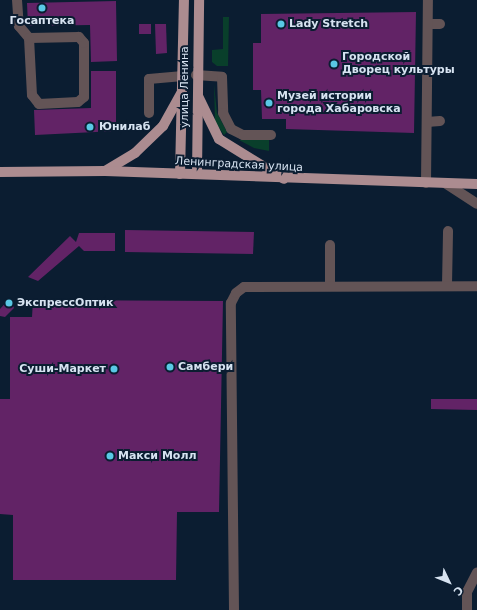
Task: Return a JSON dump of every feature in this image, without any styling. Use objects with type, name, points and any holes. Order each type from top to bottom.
[{"type":"main road","name":"улица Ленина","points":[[180,174],[184,0]]},
{"type":"main road","name":"улица Ленина","points":[[198,174],[196,75],[199,0]]},
{"type":"main road","points":[[105,171],[135,153],[163,126],[182,92]]},
{"type":"main road","points":[[196,93],[219,139],[287,180]]},
{"type":"main road","name":"Ленинградская улица","points":[[0,172],[105,171],[198,174],[287,180],[477,184]]},
{"type":"lane","points":[[17,0],[19,26],[29,38],[32,95],[39,104],[78,102],[84,97],[84,44],[79,37],[29,38]]},
{"type":"lane","points":[[426,183],[428,0]]},
{"type":"lane","points":[[428,24],[440,24]]},
{"type":"lane","points":[[196,75],[222,77],[223,113],[231,129],[243,135],[271,135]]},
{"type":"lane","points":[[149,113],[149,79],[182,76]]},
{"type":"lane","points":[[427,122],[440,122]]},
{"type":"lane","points":[[445,183],[477,204]]},
{"type":"lane","points":[[447,285],[448,231]]},
{"type":"lane","points":[[330,245],[330,286]]},
{"type":"lane","points":[[234,610],[232,303],[236,293],[244,287],[477,286]]},
{"type":"lane","points":[[467,610],[467,592],[477,572]]},
{"type":"green space","points":[[223,17],[229,17],[228,66],[217,66],[212,62],[212,50],[223,49]]},
{"type":"green space","points":[[214,84],[217,113],[227,132],[224,135],[215,122]]},
{"type":"green space","points":[[239,140],[269,140],[269,151],[254,148]]},
{"type":"building","points":[[116,1],[117,61],[91,62],[90,25],[28,26],[27,3]]},
{"type":"building","name":"Городской Дворец культуры","points":[[416,12],[414,133],[286,129],[286,119],[262,119],[261,90],[253,90],[253,43],[261,43],[261,14]]},
{"type":"building","points":[[139,24],[151,24],[151,34],[139,34]]},
{"type":"building","points":[[155,24],[166,24],[167,53],[156,54]]},
{"type":"building","points":[[91,71],[116,71],[116,131],[35,135],[34,110],[91,108]]},
{"type":"building","points":[[125,230],[254,232],[253,254],[125,252]]},
{"type":"building","points":[[79,233],[115,233],[115,251],[84,251],[79,246],[38,281],[28,277],[70,236],[76,242]]},
{"type":"building","name":"ЭкспрессОптик","points":[[10,298],[14,308],[5,317],[0,316],[0,309]]},
{"type":"building","name":"Макси Молл","points":[[33,300],[223,301],[219,512],[177,512],[176,580],[13,580],[13,515],[0,514],[0,399],[10,399],[10,317],[32,317]]},
{"type":"building","points":[[431,399],[477,399],[477,410],[431,409]]},
{"type":"place","name":"Госаптека","points":[[42,8]]},
{"type":"place","name":"Lady Stretch","points":[[281,24]]},
{"type":"place","name":"Городской Дворец культуры","points":[[334,64]]},
{"type":"place","name":"Музей истории города Хабаровска","points":[[269,103]]},
{"type":"place","name":"Юнилаб","points":[[90,127]]},
{"type":"place","name":"ЭкспрессОптик","points":[[9,303]]},
{"type":"place","name":"Самбери","points":[[170,367]]},
{"type":"place","name":"Суши-Маркет","points":[[114,369]]},
{"type":"place","name":"Макси Молл","points":[[110,456]]}]
